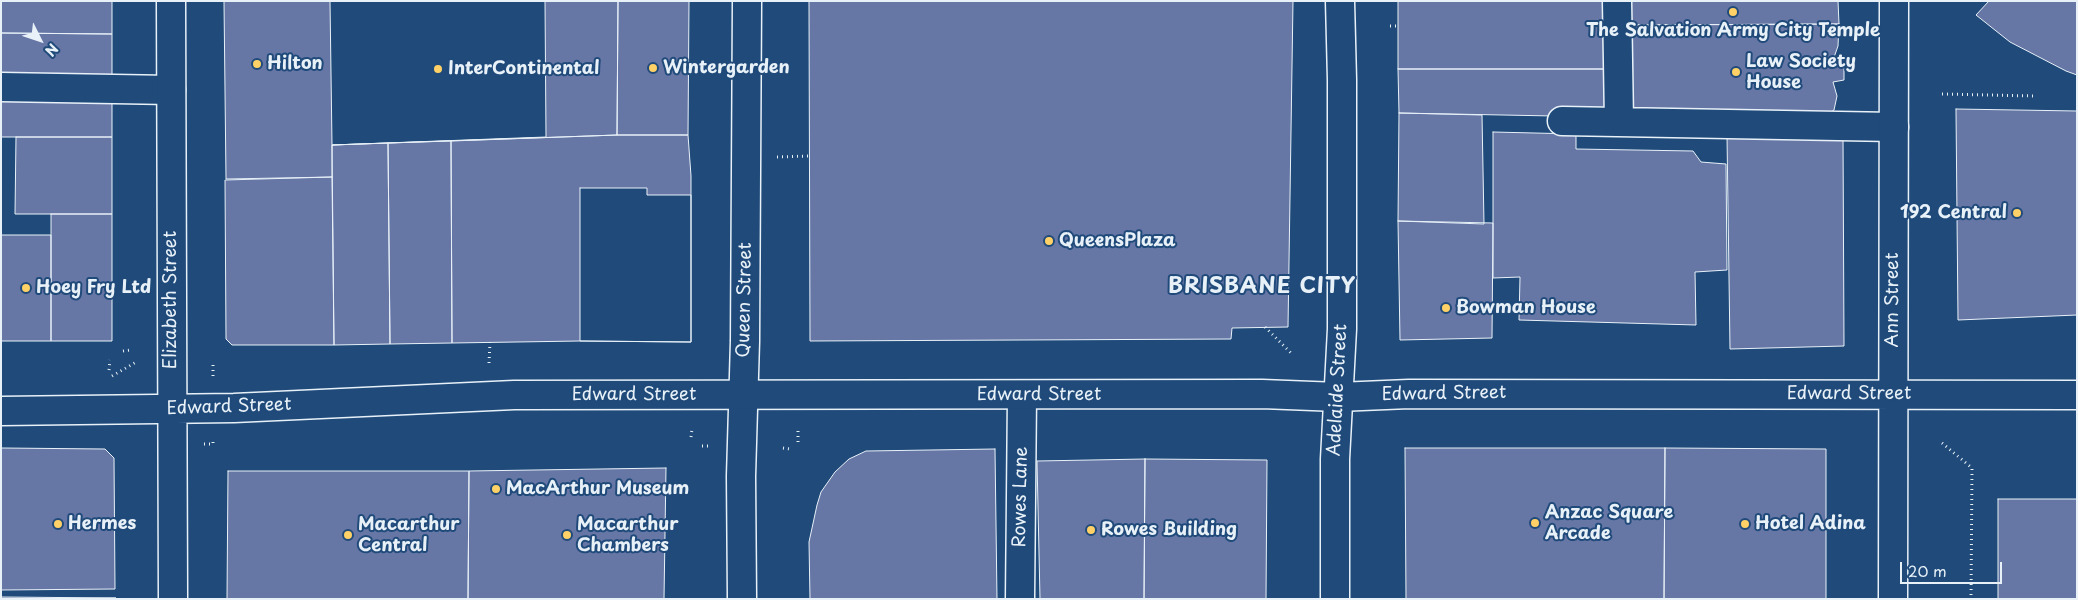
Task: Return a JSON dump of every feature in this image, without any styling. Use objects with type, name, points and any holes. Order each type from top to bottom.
[{"type":"main road","name":"Elizabeth Street","points":[[171,1],[173,599]]},
{"type":"main road","name":"Queen Street","points":[[742,599],[741,476],[745,342],[747,1]]},
{"type":"main road","name":"Adelaide Street","points":[[1335,599],[1335,459],[1342,329],[1342,80],[1340,1]]},
{"type":"main road","points":[[1617,1],[1619,122]]},
{"type":"main road","name":"Ann Street","points":[[1893,599],[1894,1]]},
{"type":"main road","points":[[1,88],[171,90]]},
{"type":"main road","points":[[1562,121],[1894,127]]},
{"type":"main road","name":"Edward Street","points":[[1,411],[172,409],[514,395],[1262,394],[1338,397],[1409,394],[1894,393],[2077,395]]},
{"type":"main road","name":"Rowes Lane","points":[[1020,599],[1022,395]]},
{"type":"path","points":[[1390,26],[1398,26]]},
{"type":"path","points":[[1942,94],[2034,96]]},
{"type":"path","points":[[1265,327],[1292,354]]},
{"type":"path","points":[[489,363],[490,342]]},
{"type":"path","points":[[123,351],[131,350]]},
{"type":"path","points":[[109,370],[110,360]]},
{"type":"path","points":[[213,362],[213,379]]},
{"type":"path","points":[[691,437],[692,429]]},
{"type":"path","points":[[798,431],[798,443]]},
{"type":"path","points":[[1942,443],[1972,468],[1971,599]]},
{"type":"path","points":[[783,448],[790,448]]},
{"type":"building","points":[[1,1],[112,1],[112,34],[1,33]]},
{"type":"building","points":[[224,1],[618,1],[617,135],[332,145],[332,177],[226,179]]},
{"type":"building","name":"InterContinental","points":[[330,1],[545,1],[546,137],[332,145]]},
{"type":"building","name":"Wintergarden","points":[[618,1],[689,1],[688,135],[617,135]]},
{"type":"building","name":"QueensPlaza","points":[[809,1],[1293,1],[1288,327],[1232,328],[1231,339],[810,341]]},
{"type":"building","points":[[1398,1],[1608,1],[1607,69],[1398,69]]},
{"type":"building","name":"The Salvation Army City Temple","points":[[1628,1],[1838,1],[1839,24],[1628,25]]},
{"type":"building","points":[[1989,1],[2077,1],[2077,75],[2010,42],[1976,15]]},
{"type":"building","name":"Law Society House","points":[[1839,24],[1838,46],[1832,63],[1844,63],[1844,80],[1833,82],[1837,96],[1834,110],[1812,125],[1626,115],[1628,25]]},
{"type":"building","points":[[1,33],[112,34],[112,78],[1,76]]},
{"type":"building","points":[[1398,69],[1607,69],[1606,117],[1399,113]]},
{"type":"building","points":[[1,95],[112,95],[112,137],[1,137]]},
{"type":"building","name":"192 Central","points":[[1956,109],[2077,111],[2077,315],[1958,320]]},
{"type":"building","points":[[1399,113],[1482,115],[1484,224],[1398,221]]},
{"type":"building","points":[[1493,132],[1576,134],[1576,149],[1693,151],[1701,162],[1726,164],[1727,270],[1695,272],[1696,325],[1519,320],[1520,277],[1493,278]]},
{"type":"building","points":[[1843,133],[1844,346],[1730,349],[1727,136]]},
{"type":"building","points":[[617,135],[688,135],[691,176],[691,342],[452,343],[451,141]]},
{"type":"building","points":[[16,137],[112,137],[112,214],[15,214]]},
{"type":"building","points":[[451,141],[452,343],[390,344],[388,143]]},
{"type":"building","points":[[388,143],[390,344],[334,345],[332,145]]},
{"type":"building","points":[[332,177],[334,345],[232,345],[226,339],[225,180]]},
{"type":"building","points":[[580,188],[647,188],[647,195],[691,195],[691,342],[580,341]]},
{"type":"building","points":[[51,214],[112,214],[112,341],[51,341]]},
{"type":"building","name":"Bowman House","points":[[1398,221],[1493,223],[1492,338],[1400,340]]},
{"type":"building","name":"Hoey Fry Ltd","points":[[1,235],[51,235],[51,341],[1,341]]},
{"type":"building","name":"Hermes","points":[[1,448],[105,449],[114,458],[115,589],[1,590]]},
{"type":"building","name":"Anzac Square Arcade","points":[[1405,448],[1665,448],[1664,599],[1406,599]]},
{"type":"building","name":"Hotel Adina","points":[[1665,448],[1826,449],[1826,599],[1664,599]]},
{"type":"building","points":[[995,449],[997,599],[810,599],[809,542],[817,505],[821,492],[835,472],[849,459],[866,451]]},
{"type":"building","points":[[1145,459],[1267,460],[1266,599],[1144,599]]},
{"type":"building","name":"Rowes Building","points":[[1145,459],[1144,599],[1040,599],[1037,461]]},
{"type":"building","name":"Macarthur Chambers","points":[[666,468],[664,599],[468,599],[469,471]]},
{"type":"building","name":"Macarthur Central","points":[[228,471],[469,471],[468,599],[227,599]]},
{"type":"building","points":[[1998,499],[2077,499],[2077,599],[1998,599]]},
{"type":"building","points":[[1,597],[116,598],[1,599]]},
{"type":"place","name":"The Salvation Army City Temple","points":[[1733,12]]},
{"type":"place","name":"Hilton","points":[[257,64]]},
{"type":"place","name":"Wintergarden","points":[[653,68]]},
{"type":"place","name":"InterContinental","points":[[438,69]]},
{"type":"place","name":"Law Society House","points":[[1736,72]]},
{"type":"place","name":"192 Central","points":[[2017,213]]},
{"type":"place","name":"QueensPlaza","points":[[1049,241]]},
{"type":"place","name":"Hoey Fry Ltd","points":[[26,288]]},
{"type":"place","name":"Bowman House","points":[[1446,308]]},
{"type":"place","name":"MacArthur Museum","points":[[496,489]]},
{"type":"place","name":"Anzac Square Arcade","points":[[1535,523]]},
{"type":"place","name":"Hermes","points":[[58,524]]},
{"type":"place","name":"Hotel Adina","points":[[1745,524]]},
{"type":"place","name":"Rowes Building","points":[[1091,530]]},
{"type":"place","name":"Macarthur Central","points":[[348,535]]},
{"type":"place","name":"Macarthur Chambers","points":[[567,535]]},
{"type":"district","name":"BRISBANE CITY","points":[[1262,287]]}]
